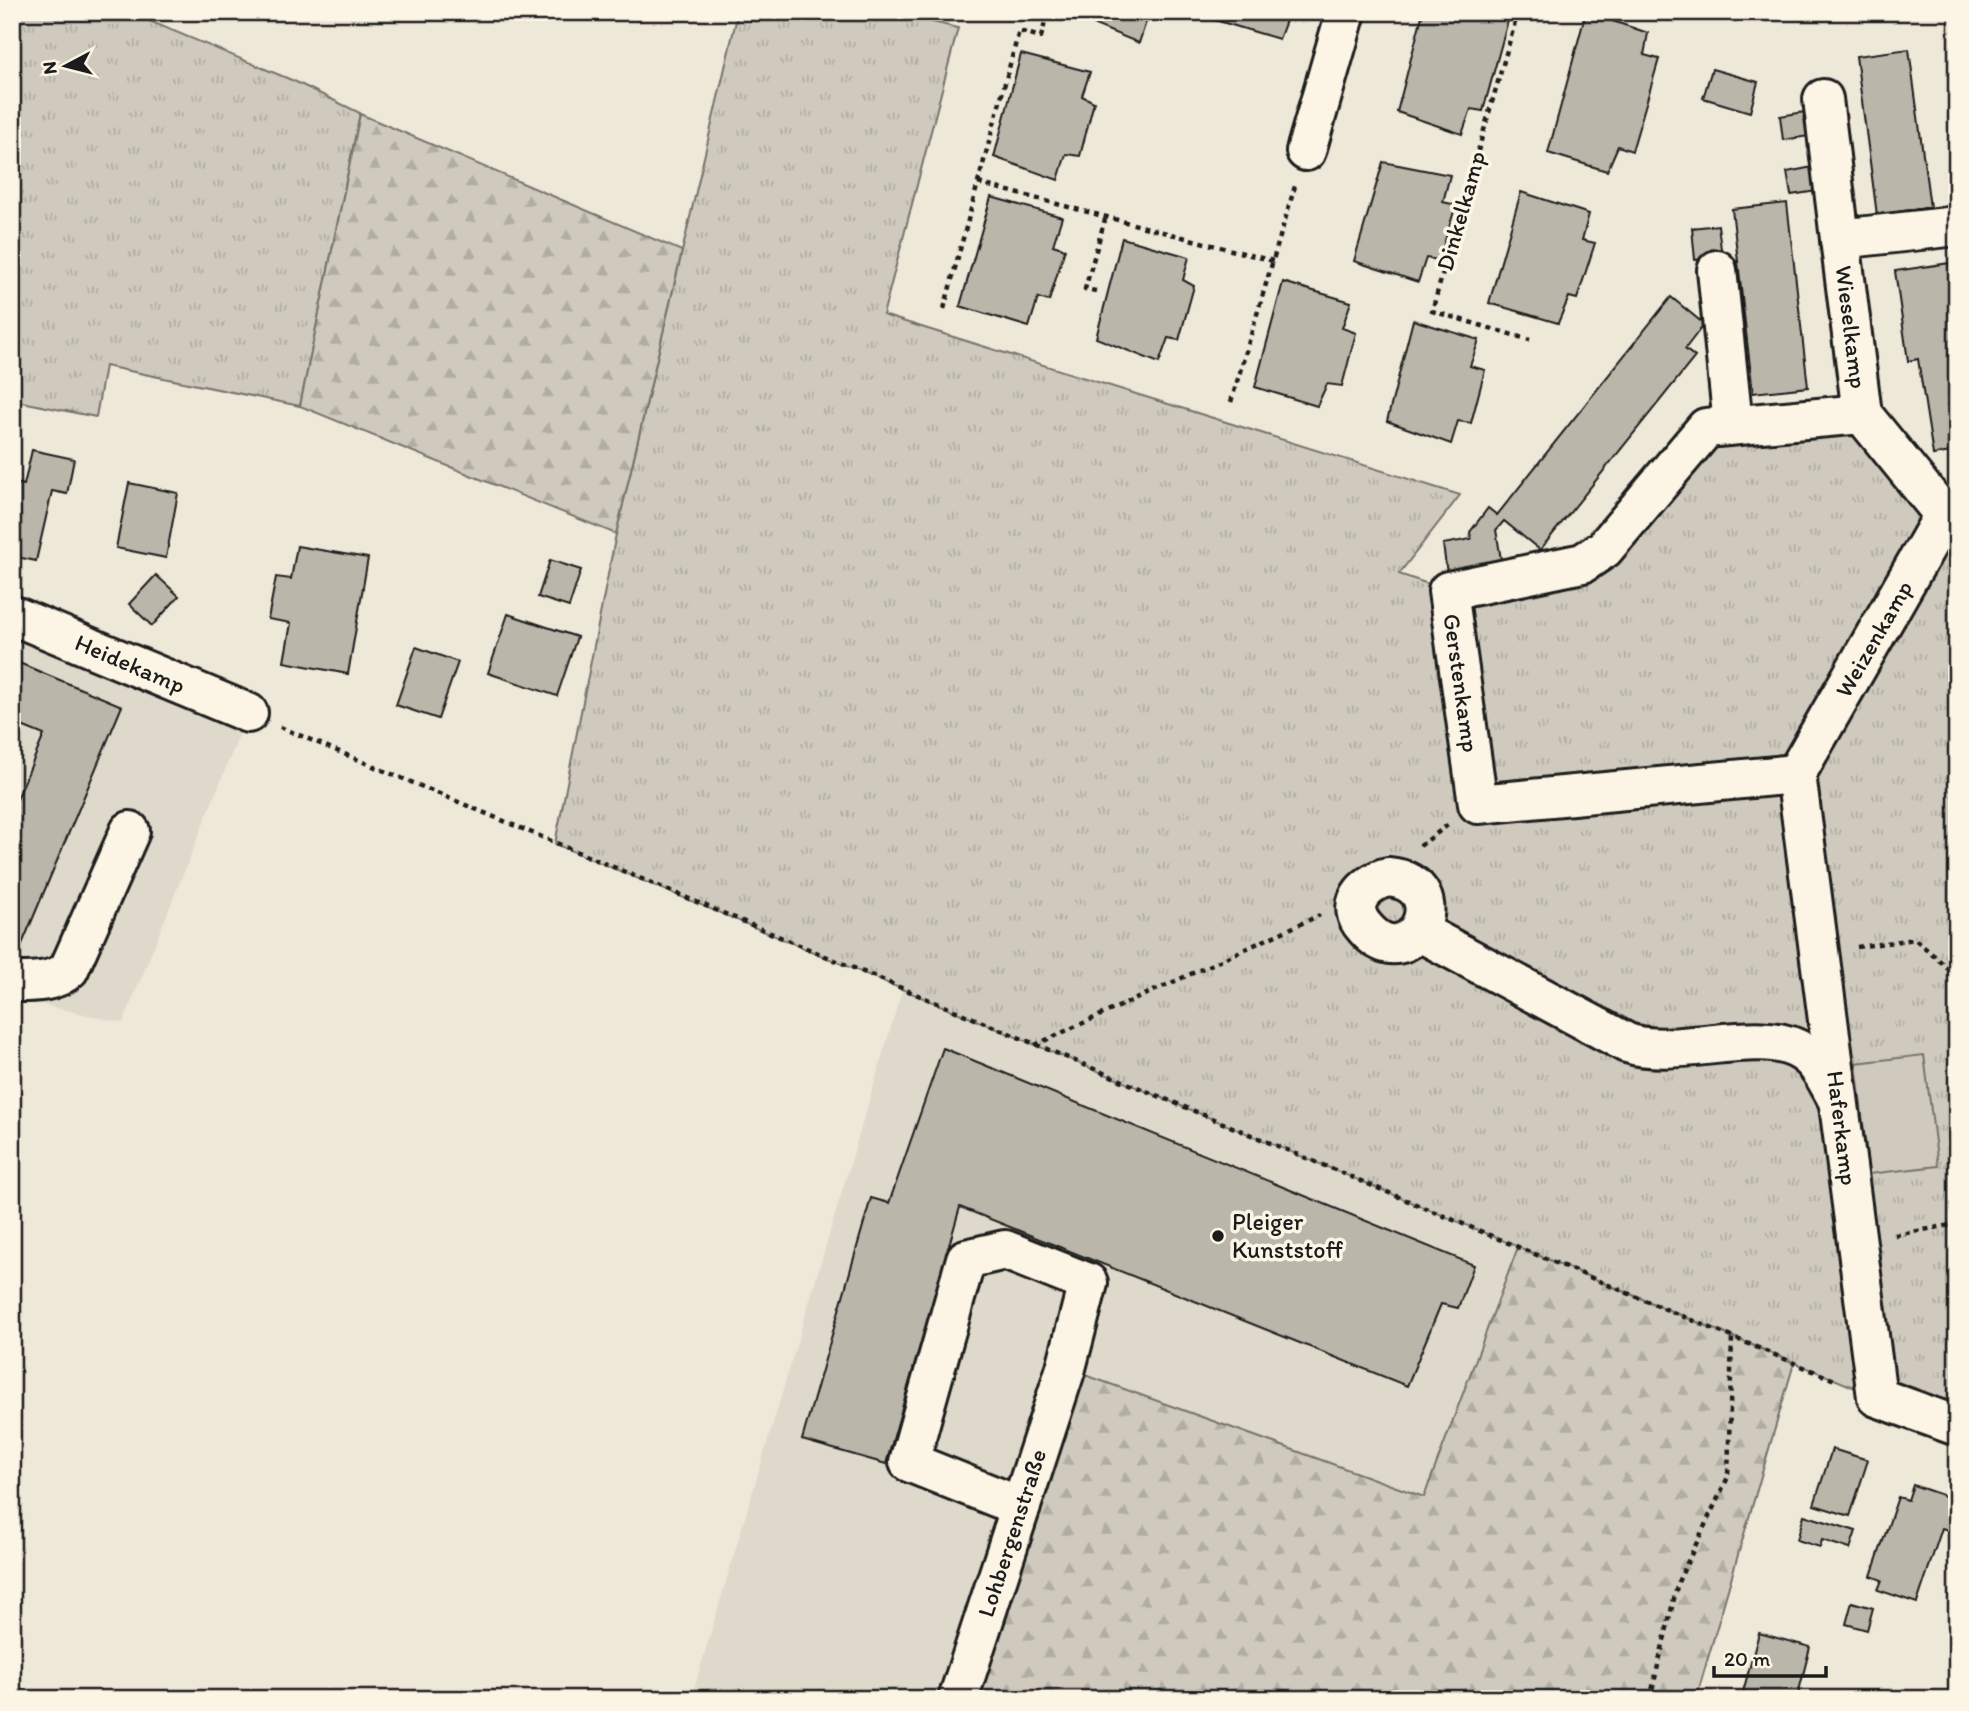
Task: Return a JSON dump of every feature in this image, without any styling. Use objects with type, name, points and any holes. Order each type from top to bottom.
[{"type":"street","points":[[1306,151],[1346,12]]},
{"type":"street","name":"Wieselkamp","points":[[1822,99],[1862,414]]},
{"type":"street","name":"Wieselkamp","points":[[1840,239],[1957,226]]},
{"type":"street","points":[[1717,270],[1733,425]]},
{"type":"street","points":[[1862,414],[1951,514]]},
{"type":"street","name":"Gerstenkamp","points":[[1478,804],[1448,591],[1583,563],[1604,549],[1706,428],[1862,414]]},
{"type":"street","name":"Weizenkamp","points":[[1797,774],[1951,514]]},
{"type":"street","name":"Heidekamp","points":[[12,615],[248,713]]},
{"type":"street","points":[[1478,804],[1797,774]]},
{"type":"street","name":"Haferkamp","points":[[1797,774],[1877,1397]]},
{"type":"street","points":[[12,982],[43,980],[63,975],[69,969],[130,831]]},
{"type":"street","points":[[1366,887],[1388,877],[1404,878],[1417,888],[1423,901],[1425,919],[1420,932],[1627,1044],[1662,1050],[1754,1042],[1780,1044],[1804,1053],[1822,1072],[1839,1102]]},
{"type":"street","name":"Lohbergenstraße","points":[[958,1699],[1021,1507],[1066,1368],[1088,1283],[1005,1250],[967,1259],[909,1462],[1021,1507]]},
{"type":"street","points":[[1877,1397],[1957,1426]]},
{"type":"path","points":[[944,309],[1019,31],[1041,37],[1048,12]]},
{"type":"path","name":"Dinkelkamp","points":[[1518,12],[1432,311],[1530,340]]},
{"type":"path","points":[[1955,12],[1957,21]]},
{"type":"path","points":[[1231,402],[1306,151]]},
{"type":"path","points":[[978,183],[1105,219],[1273,261]]},
{"type":"path","points":[[1096,291],[1085,289],[1105,219]]},
{"type":"path","points":[[248,713],[1877,1397]]},
{"type":"path","points":[[1034,1045],[1345,904],[1478,804]]},
{"type":"path","points":[[1820,953],[1915,939],[1957,976]]},
{"type":"path","points":[[1856,1241],[1951,1225],[1957,1217]]},
{"type":"path","points":[[1650,1699],[1678,1582],[1728,1477],[1732,1337]]},
{"type":"shaded area","points":[[12,639],[242,728],[123,1023],[12,998]]},
{"type":"shaded area","points":[[902,990],[1518,1247],[1425,1497],[1066,1368],[958,1699],[691,1699]]},
{"type":"green space","points":[[12,12],[128,12],[294,81],[360,113],[300,406],[105,366],[96,417],[12,400]]},
{"type":"green space","points":[[738,12],[890,12],[958,28],[883,315],[1460,495],[1399,574],[1449,591],[1583,563],[1706,428],[1862,414],[1957,514],[1957,1426],[1877,1397],[555,844],[616,534]]},
{"type":"green space","points":[[360,114],[682,251],[616,534],[300,406]]},
{"type":"green space","points":[[1924,1055],[1938,1166],[1869,1174],[1856,1063]]},
{"type":"green space","points":[[1518,1247],[1794,1363],[1696,1699],[958,1699],[1066,1368],[1424,1497]]},
{"type":"building","points":[[1076,12],[1159,12],[1157,19],[1147,19],[1139,43],[1075,17]]},
{"type":"building","points":[[1210,12],[1299,12],[1289,13],[1279,39],[1208,18]]},
{"type":"building","points":[[1423,12],[1499,12],[1509,17],[1483,111],[1471,109],[1462,134],[1397,112]]},
{"type":"building","points":[[1586,12],[1648,33],[1644,55],[1659,59],[1632,151],[1618,146],[1607,171],[1548,153]]},
{"type":"building","points":[[1909,49],[1930,207],[1877,215],[1856,56]]},
{"type":"building","points":[[1021,54],[1090,72],[1082,96],[1094,102],[1080,156],[1066,154],[1058,180],[994,157]]},
{"type":"building","points":[[1712,69],[1758,82],[1750,112],[1703,98]]},
{"type":"building","points":[[1805,112],[1809,136],[1783,140],[1780,116]]},
{"type":"building","points":[[1383,162],[1450,175],[1443,202],[1456,205],[1439,260],[1426,258],[1418,282],[1354,261]]},
{"type":"building","points":[[1813,167],[1817,191],[1791,195],[1787,172]]},
{"type":"building","points":[[1521,192],[1589,214],[1582,240],[1595,243],[1577,299],[1569,297],[1558,323],[1489,303]]},
{"type":"building","points":[[991,197],[1062,217],[1053,245],[1065,249],[1049,301],[1038,298],[1029,327],[960,306]]},
{"type":"building","points":[[1787,203],[1808,387],[1753,393],[1732,209]]},
{"type":"building","points":[[1718,225],[1722,257],[1695,260],[1692,228]]},
{"type":"building","points":[[1122,238],[1189,257],[1183,280],[1194,286],[1179,340],[1168,338],[1159,363],[1096,338]]},
{"type":"building","points":[[1950,263],[1957,308],[1957,451],[1933,455],[1918,359],[1908,361],[1895,271]]},
{"type":"building","points":[[1283,282],[1351,302],[1342,328],[1356,333],[1342,386],[1327,384],[1317,406],[1255,387]]},
{"type":"building","points":[[1671,297],[1704,324],[1685,349],[1695,357],[1540,550],[1504,521],[1496,530],[1502,565],[1447,574],[1443,544],[1471,539],[1470,532],[1488,508],[1497,515]]},
{"type":"building","points":[[1413,320],[1479,340],[1470,366],[1485,370],[1471,423],[1458,421],[1451,444],[1387,421]]},
{"type":"building","points":[[32,450],[74,459],[67,494],[52,491],[36,561],[12,556],[12,482],[24,485]]},
{"type":"building","points":[[129,483],[178,493],[166,558],[116,548]]},
{"type":"building","points":[[297,546],[368,558],[348,674],[284,662],[291,623],[268,619],[276,577],[291,579]]},
{"type":"building","points":[[550,560],[581,570],[569,607],[538,597]]},
{"type":"building","points":[[156,575],[179,596],[152,626],[129,604]]},
{"type":"building","points":[[508,614],[577,637],[557,696],[488,673]]},
{"type":"building","points":[[416,647],[458,662],[438,719],[396,705]]},
{"type":"building","points":[[12,660],[122,706],[12,968],[12,811],[44,735],[12,722]]},
{"type":"building","name":"Pleiger Kunststoff","points":[[943,1048],[1474,1265],[1458,1308],[1441,1304],[1407,1386],[960,1207],[886,1464],[802,1440],[871,1198],[889,1203]]},
{"type":"building","points":[[1832,1449],[1868,1460],[1850,1516],[1814,1505]]},
{"type":"building","points":[[1913,1485],[1957,1500],[1957,1533],[1942,1528],[1917,1603],[1878,1590],[1882,1580],[1871,1576],[1898,1497],[1908,1500]]},
{"type":"building","points":[[1804,1515],[1856,1531],[1850,1549],[1822,1540],[1820,1547],[1797,1540]]},
{"type":"building","points":[[1852,1602],[1873,1608],[1867,1630],[1846,1624]]},
{"type":"building","points":[[1759,1633],[1810,1647],[1797,1699],[1741,1699]]},
{"type":"place","name":"Pleiger Kunststoff","points":[[1218,1236]]}]
